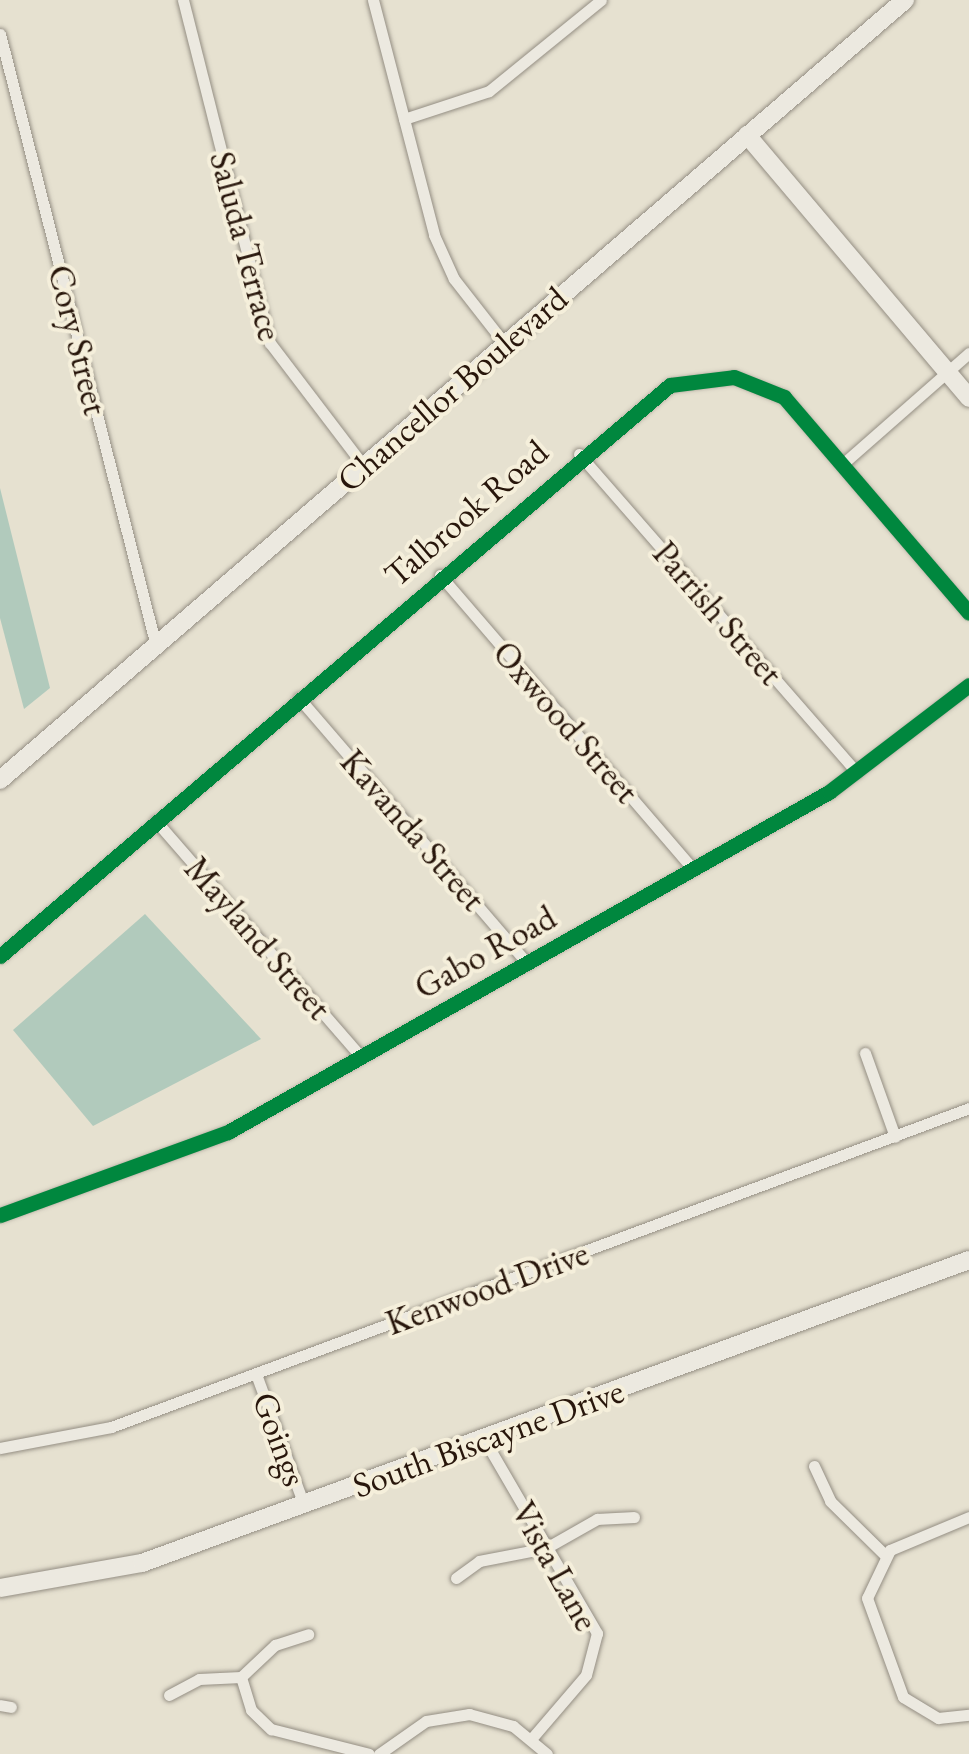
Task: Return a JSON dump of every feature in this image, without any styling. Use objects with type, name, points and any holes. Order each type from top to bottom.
[{"type":"street","name":"Saluda Terrace","points":[[183,0],[270,343],[363,465]]},
{"type":"street","points":[[373,0],[443,258],[504,343]]},
{"type":"street","points":[[404,118],[489,91],[601,0]]},
{"type":"street","name":"Chancellor Boulevard","points":[[0,780],[905,0]]},
{"type":"street","name":"Cory Street","points":[[0,34],[156,646]]},
{"type":"street","points":[[747,135],[969,398]]},
{"type":"street","points":[[846,461],[969,353]]},
{"type":"street","name":"Talbrook Road","points":[[0,956],[654,392],[717,376],[784,397],[846,461],[969,612]]},
{"type":"street","name":"Parrish Street","points":[[579,454],[856,772]]},
{"type":"street","name":"Oxwood Street","points":[[440,575],[692,869]]},
{"type":"street","name":"Gabo Road","points":[[0,1215],[194,1149],[692,869],[856,772],[969,684]]},
{"type":"street","name":"Kavanda Street","points":[[299,698],[527,962]]},
{"type":"street","name":"Mayland Street","points":[[156,820],[360,1056]]},
{"type":"street","points":[[864,1052],[895,1137]]},
{"type":"street","name":"Kenwood Drive","points":[[0,1448],[111,1427],[969,1108]]},
{"type":"street","name":"South Biscayne Drive","points":[[0,1588],[142,1563],[969,1260]]},
{"type":"street","name":"Goings","points":[[256,1374],[304,1505]]},
{"type":"street","name":"Vista Lane","points":[[484,1439],[546,1548],[592,1617],[597,1648],[586,1675],[532,1738]]},
{"type":"street","points":[[814,1466],[830,1502],[885,1555]]},
{"type":"street","points":[[969,1517],[885,1555],[867,1606],[898,1690],[938,1718],[969,1715]]},
{"type":"street","points":[[456,1578],[486,1558],[546,1548],[598,1519],[634,1518]]},
{"type":"street","points":[[170,1694],[199,1679],[240,1678],[275,1645],[308,1634]]},
{"type":"street","points":[[240,1678],[251,1710],[271,1729],[369,1754]]},
{"type":"street","points":[[379,1754],[407,1730],[447,1715],[494,1718],[532,1738],[547,1754]]},
{"type":"shaded area","points":[[0,488],[50,688],[24,709],[0,618]]},
{"type":"shaded area","points":[[145,914],[261,1039],[93,1126],[13,1030]]},
{"type":"cycle path","points":[[0,956],[670,385],[734,377],[784,397],[969,613]]},
{"type":"cycle path","points":[[0,1215],[228,1132],[829,792],[969,685]]}]
